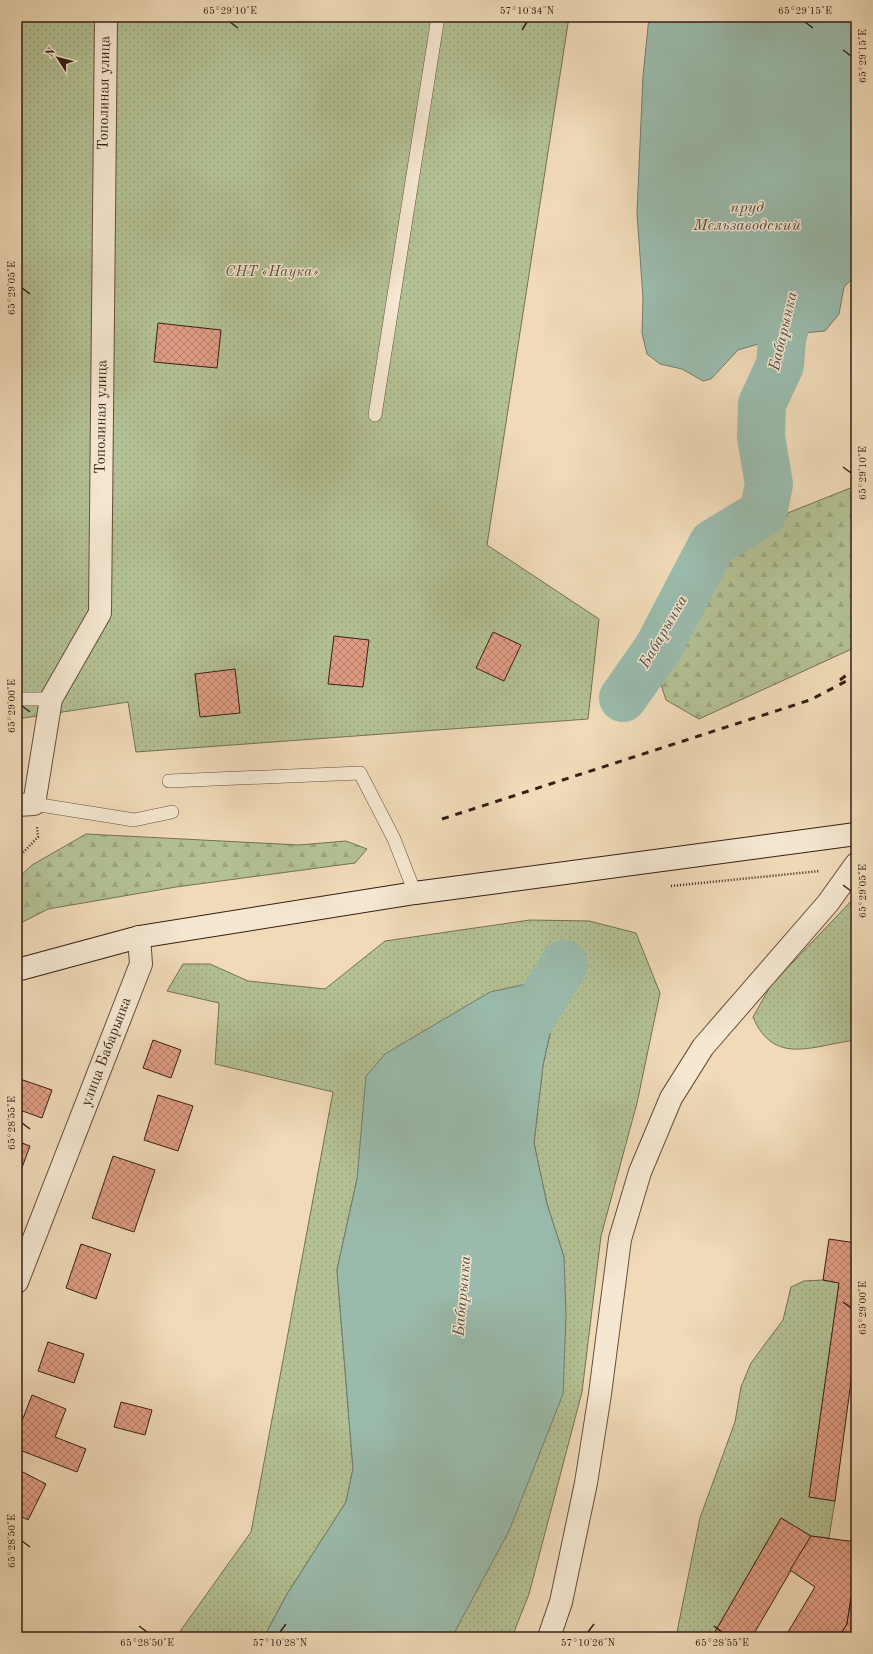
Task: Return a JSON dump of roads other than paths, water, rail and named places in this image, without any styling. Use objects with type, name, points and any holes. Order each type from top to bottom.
[{"type":"street","name":"Тополиная улица","points":[[26,804],[51,700],[100,613],[106,17]]},
{"type":"street","points":[[17,970],[139,937],[415,893],[856,834]]},
{"type":"street","points":[[549,1637],[561,1602],[586,1483],[600,1394],[620,1239],[640,1172],[670,1098],[703,1047],[828,902],[856,864]]},
{"type":"street","name":"улица Бабарынка","points":[[17,1282],[141,964],[139,937]]},
{"type":"lane","points":[[375,415],[438,17]]},
{"type":"lane","points":[[17,699],[51,700]]},
{"type":"lane","points":[[169,781],[360,773],[394,838],[415,893]]},
{"type":"lane","points":[[26,804],[134,820],[172,812]]},
{"type":"water","name":"пруд Мельзаводский","points":[[649,17],[856,17],[856,275],[844,287],[839,314],[825,331],[792,334],[738,350],[711,379],[703,381],[682,369],[660,364],[647,354],[642,333],[643,298],[637,213],[643,76]]},
{"type":"water","points":[[536,982],[558,998],[543,1065],[534,1143],[547,1204],[564,1257],[566,1315],[563,1394],[509,1531],[452,1637],[264,1637],[287,1594],[346,1502],[353,1469],[337,1270],[357,1179],[366,1076],[385,1054],[490,992]]},
{"type":"waterway","name":"Бабарынка","points":[[623,698],[658,648],[713,543],[763,513],[769,484],[761,437],[762,404],[780,365],[782,339],[798,273]]},
{"type":"waterway","name":"Бабарынка","points":[[514,1047],[564,964]]},
{"type":"railway","points":[[840,680],[856,668]]},
{"type":"railway","points":[[442,819],[810,700],[856,676]]},
{"type":"park label","name":"СНТ «Наука»","points":[[272,272]]}]
